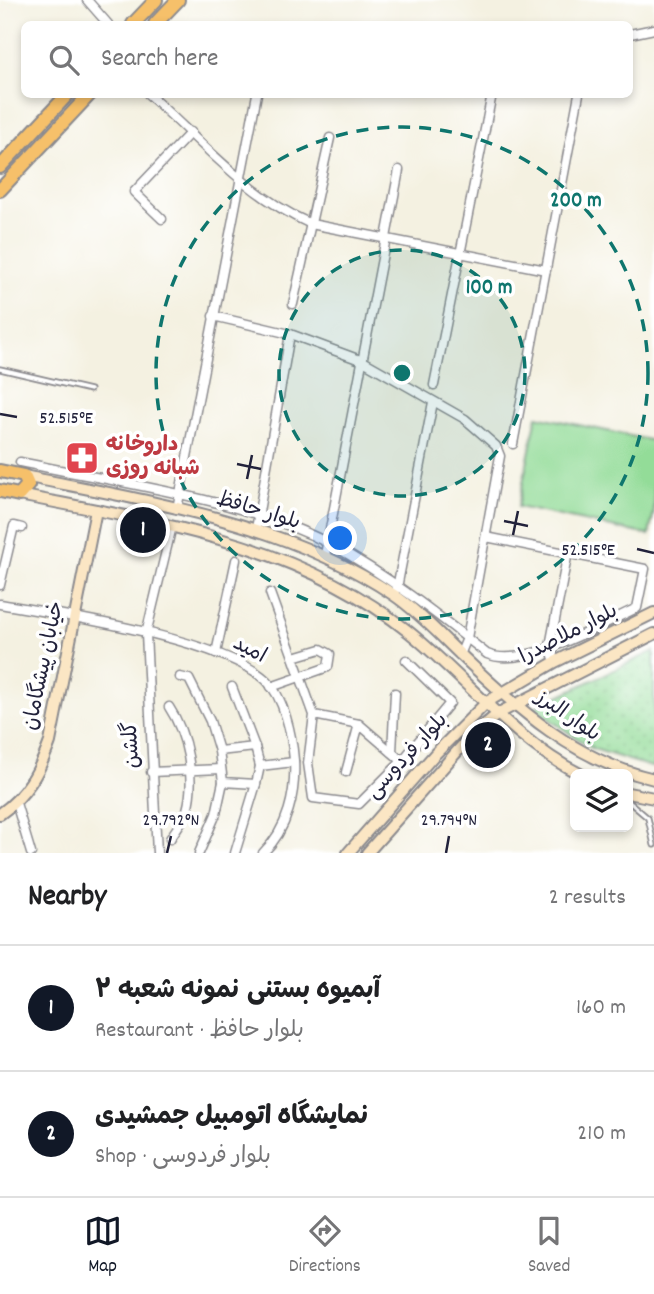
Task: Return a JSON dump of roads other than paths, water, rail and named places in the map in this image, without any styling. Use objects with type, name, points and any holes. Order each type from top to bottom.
[{"type":"main road","points":[[136,21],[156,0]]},
{"type":"main road","points":[[158,21],[178,0]]},
{"type":"main road","points":[[0,167],[64,98]]},
{"type":"main road","points":[[0,190],[86,98]]},
{"type":"main road","name":"بلوار حافظ","points":[[0,471],[256,528],[325,555],[395,596],[501,692]]},
{"type":"main road","points":[[19,495],[26,489],[24,476]]},
{"type":"main road","points":[[41,500],[37,488],[46,480]]},
{"type":"main road","name":"بلوار حافظ","points":[[0,491],[223,538],[313,570],[361,598],[409,632],[499,713]]},
{"type":"main road","name":"خیابان پیشگامان","points":[[0,814],[16,803],[38,775],[50,742],[96,510]]},
{"type":"main road","name":"بلوار ملاصدرا","points":[[501,692],[654,613]]},
{"type":"main road","name":"بلوار ملاصدرا","points":[[515,703],[654,634]]},
{"type":"main road","name":"بلوار فردوسی","points":[[348,853],[435,754],[487,702],[501,692]]},
{"type":"main road","name":"بلوار البرز","points":[[501,692],[551,734],[585,756],[621,772],[654,779]]},
{"type":"main road","name":"بلوار فردوسی","points":[[367,853],[470,737],[515,703]]},
{"type":"main road","name":"بلوار البرز","points":[[499,713],[539,749],[572,769]]},
{"type":"main road","points":[[633,794],[654,799]]},
{"type":"street","points":[[87,0],[105,21]]},
{"type":"street","points":[[633,33],[654,29]]},
{"type":"street","points":[[153,98],[242,180],[286,213],[311,224],[460,251],[546,270]]},
{"type":"street","points":[[177,509],[256,98]]},
{"type":"street","points":[[434,384],[491,98]]},
{"type":"street","points":[[513,444],[578,98]]},
{"type":"street","points":[[162,219],[134,192],[191,132]]},
{"type":"street","points":[[293,304],[330,138]]},
{"type":"street","points":[[325,555],[399,170]]},
{"type":"street","points":[[214,316],[290,334],[363,361],[465,419],[496,446],[500,456],[486,537],[467,638],[460,654]]},
{"type":"street","points":[[256,528],[290,334]]},
{"type":"street","points":[[395,596],[433,402]]},
{"type":"street","points":[[20,462],[258,515],[327,543],[398,583],[498,659],[529,655],[637,608],[645,569],[486,537]]},
{"type":"street","points":[[97,492],[101,479]]},
{"type":"street","points":[[0,585],[14,526],[22,527]]},
{"type":"street","name":"گلشن","points":[[157,853],[146,635],[172,526]]},
{"type":"street","points":[[555,662],[550,646],[568,552]]},
{"type":"street","points":[[216,653],[236,560]]},
{"type":"street","points":[[270,593],[302,675],[314,715],[308,763],[313,797],[359,804],[402,761],[450,703],[406,660]]},
{"type":"street","name":"امید","points":[[0,604],[75,618],[216,653],[242,662],[271,687],[285,714],[295,781],[288,813],[274,842],[263,853]]},
{"type":"street","points":[[271,687],[328,667],[330,654],[321,649],[294,657]]},
{"type":"street","points":[[180,677],[189,679],[210,721],[219,751],[223,782],[216,814],[199,853]]},
{"type":"street","points":[[232,687],[260,766],[235,853]]},
{"type":"street","points":[[393,752],[395,693]]},
{"type":"street","points":[[169,707],[178,720],[190,770],[187,811],[170,839]]},
{"type":"street","points":[[314,715],[359,723],[402,761]]},
{"type":"street","points":[[346,772],[359,723]]},
{"type":"street","points":[[219,751],[255,747]]},
{"type":"street","points":[[260,766],[294,762]]},
{"type":"street","points":[[151,772],[221,769]]},
{"type":"street","points":[[223,782],[256,783]]},
{"type":"street","points":[[16,803],[31,853]]},
{"type":"lane","points":[[0,369],[90,390]]},
{"type":"lane","points":[[633,805],[648,818],[654,845]]},
{"type":"place","name":"داروخانه شبانه روزی","points":[[82,458]]},
{"type":"place","name":"آبمیوه بستنی نمونه شعبه ۲","points":[[143,530]]},
{"type":"place","name":"نمایشگاه اتومبیل جمشیدی","points":[[488,745]]}]
